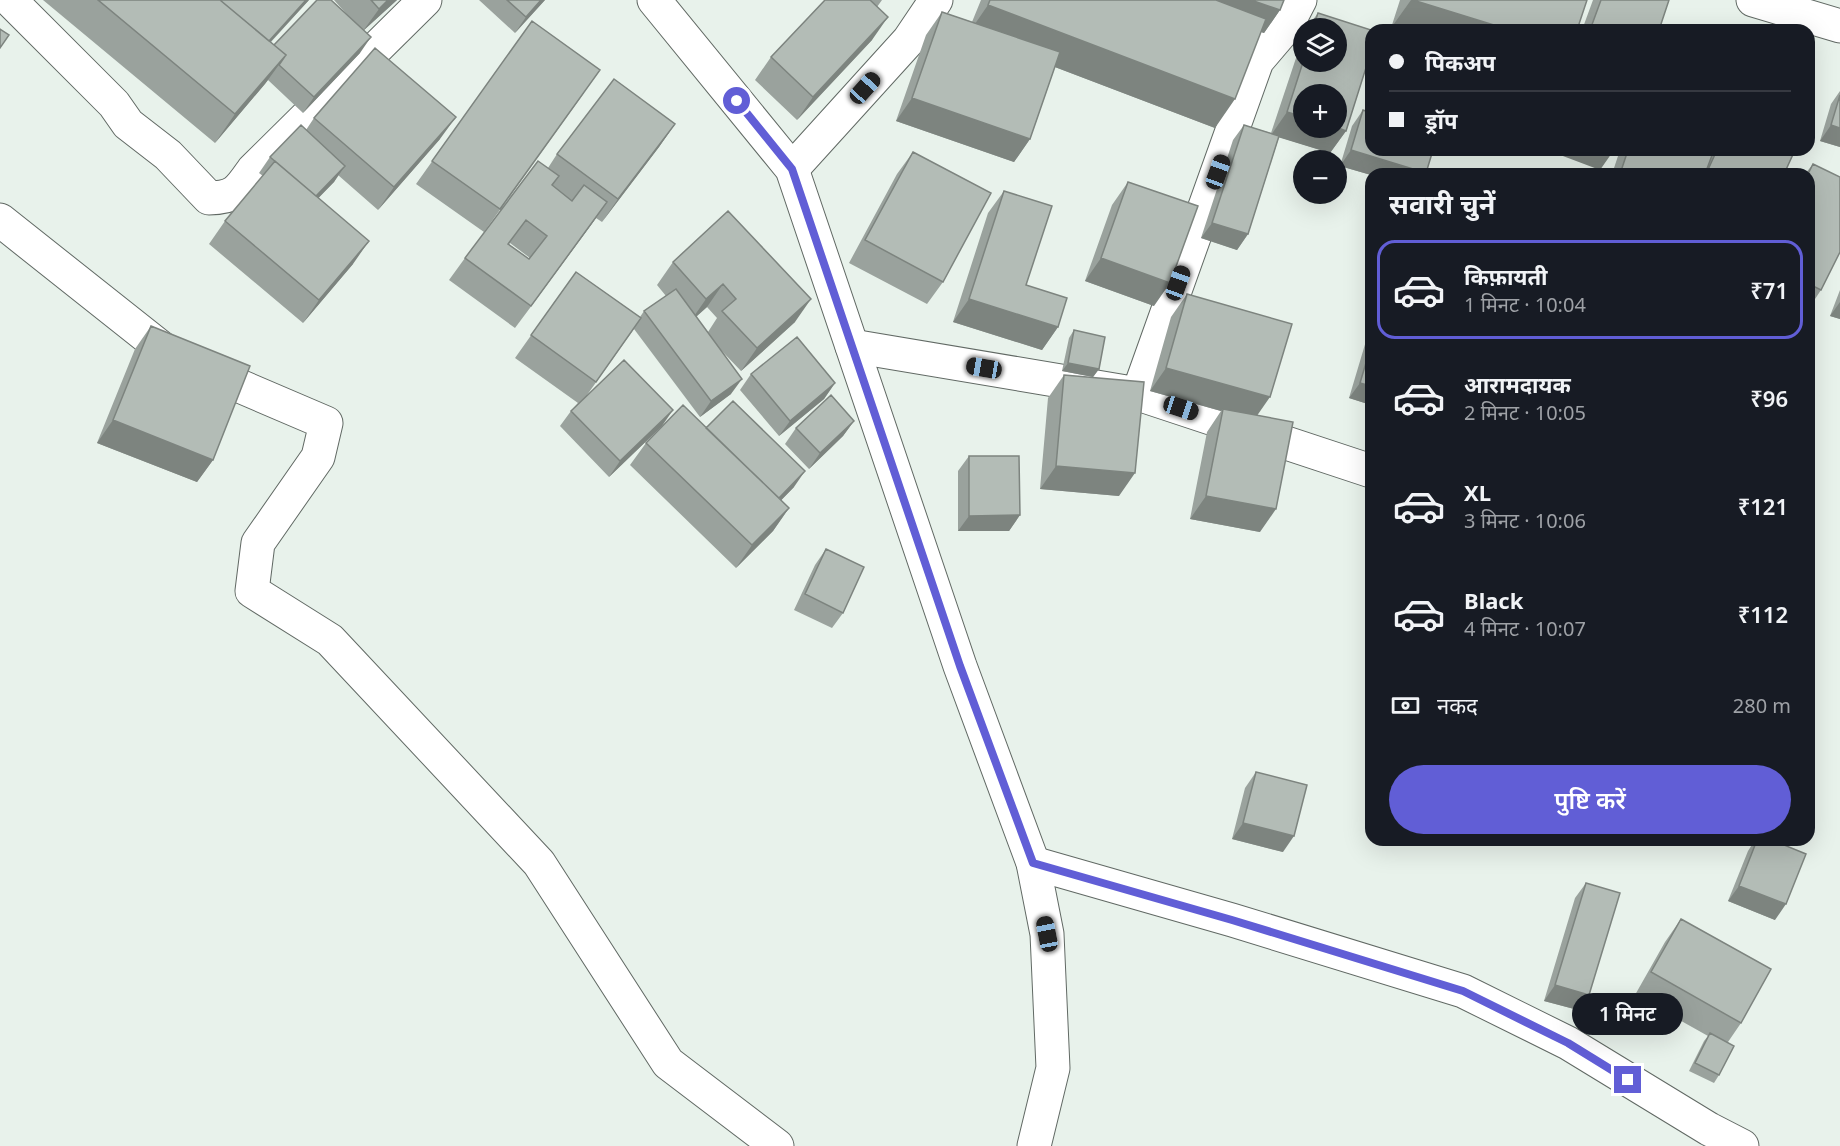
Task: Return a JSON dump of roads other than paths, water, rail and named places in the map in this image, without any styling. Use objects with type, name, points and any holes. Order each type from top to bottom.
[{"type":"street","points":[[10,0],[114,104],[140,135],[168,155],[209,198],[223,198],[237,192],[253,170],[425,0]]},
{"type":"street","points":[[654,0],[792,169],[960,666],[1033,863],[1047,934],[1053,1068],[1034,1146]]},
{"type":"street","points":[[792,169],[909,39],[936,0]]},
{"type":"street","points":[[1138,394],[1257,61],[1286,27],[1300,0]]},
{"type":"street","points":[[1753,0],[1840,26]]},
{"type":"street","points":[[0,220],[174,357],[326,423],[318,457],[258,543],[252,591],[330,640],[338,648],[539,863],[668,1063],[777,1146]]},
{"type":"street","points":[[852,346],[1138,394],[1365,469]]},
{"type":"street","points":[[1033,863],[1232,920],[1463,991],[1568,1043],[1709,1129],[1742,1146]]}]
